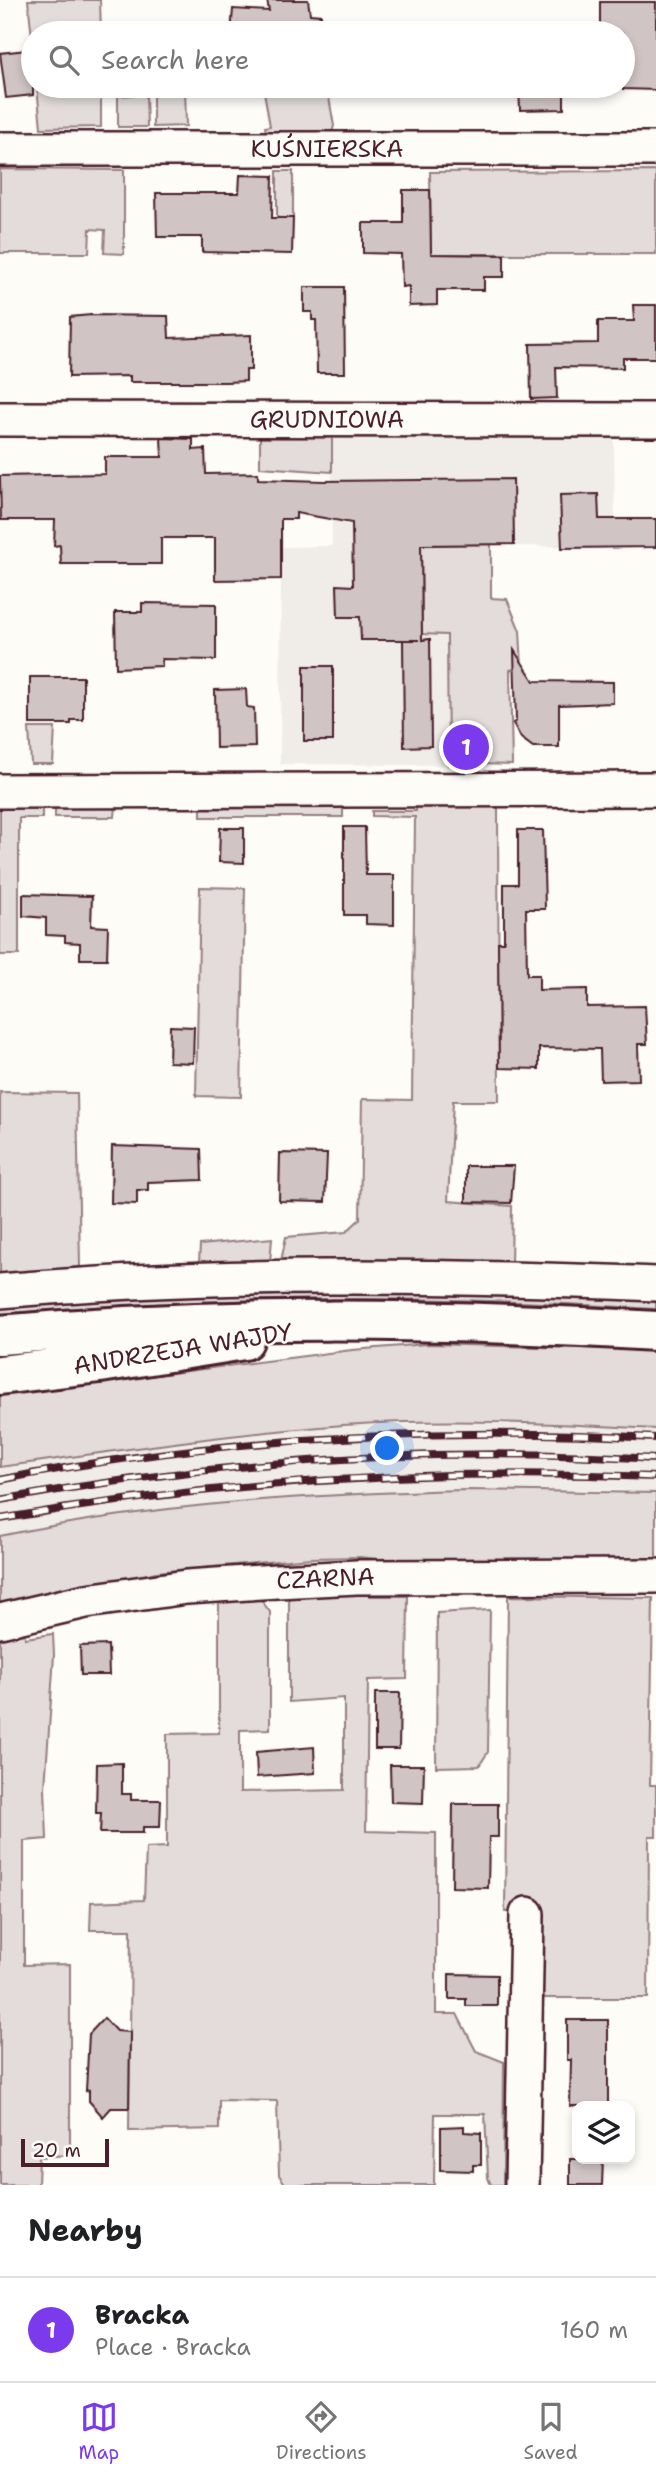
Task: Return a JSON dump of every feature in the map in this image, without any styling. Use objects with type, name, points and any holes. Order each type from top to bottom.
[{"type":"main road","name":"ANDRZEJA WAJDY","points":[[0,1335],[230,1319],[365,1320],[656,1331]]},
{"type":"main road","name":"ANDRZEJA WAJDY","points":[[0,1375],[100,1363],[365,1320]]},
{"type":"street","name":"KUŚNIERSKA","points":[[0,149],[656,149]]},
{"type":"street","name":"GRUDNIOWA","points":[[0,419],[656,420]]},
{"type":"street","points":[[0,791],[656,789]]},
{"type":"street","points":[[0,1291],[237,1279],[509,1278],[656,1284]]},
{"type":"street","name":"CZARNA","points":[[0,1621],[86,1601],[187,1587],[384,1577],[656,1577]]},
{"type":"street","points":[[522,2185],[527,1914]]},
{"type":"shaded area","points":[[28,0],[100,0],[101,21],[30,21]]},
{"type":"shaded area","points":[[38,98],[101,98],[101,127],[41,128]]},
{"type":"shaded area","points":[[118,98],[146,98],[147,127],[118,127]]},
{"type":"shaded area","points":[[153,98],[185,98],[186,126],[153,127]]},
{"type":"shaded area","points":[[265,98],[329,98],[334,126],[332,132],[279,135],[279,131],[266,131],[265,127],[270,126]]},
{"type":"shaded area","points":[[0,169],[124,170],[124,254],[104,253],[105,230],[90,229],[89,253],[0,253]]},
{"type":"shaded area","points":[[277,171],[293,171],[293,218],[277,218]]},
{"type":"shaded area","points":[[656,171],[656,254],[431,254],[430,172]]},
{"type":"shaded area","points":[[260,429],[332,431],[332,472],[260,467]]},
{"type":"shaded area","points":[[332,431],[614,432],[615,547],[447,545],[448,765],[280,764],[281,547],[332,546]]},
{"type":"shaded area","points":[[491,544],[491,598],[507,599],[520,631],[522,667],[510,670],[512,765],[479,764],[479,738],[455,737],[454,764],[448,765],[447,635],[422,634],[421,545]]},
{"type":"shaded area","points":[[29,728],[55,728],[53,764],[31,764]]},
{"type":"shaded area","points":[[343,804],[343,817],[201,817],[201,806]]},
{"type":"shaded area","points":[[42,805],[42,818],[19,818],[19,955],[0,955],[0,806]]},
{"type":"shaded area","points":[[55,806],[116,806],[115,817],[55,817]]},
{"type":"shaded area","points":[[416,806],[498,807],[499,1101],[453,1101],[448,1201],[512,1206],[511,1266],[281,1261],[286,1237],[346,1232],[360,1219],[362,1099],[412,1100],[415,817],[372,816],[372,811],[416,811]]},
{"type":"shaded area","points":[[200,887],[245,888],[241,1097],[196,1096]]},
{"type":"shaded area","points":[[0,1092],[77,1093],[80,1267],[0,1275]]},
{"type":"shaded area","points":[[272,1238],[270,1263],[199,1263],[200,1245]]},
{"type":"shaded area","points":[[228,1288],[656,1297],[656,1309],[492,1301],[328,1299],[164,1304],[0,1314],[0,1303]]},
{"type":"shaded area","points":[[427,1344],[656,1350],[656,1429],[539,1423],[343,1425],[214,1438],[0,1467],[0,1395],[352,1350]]},
{"type":"shaded area","points":[[540,1422],[656,1429],[656,1493],[619,1490],[363,1493],[125,1514],[0,1536],[0,1467],[173,1443],[345,1425]]},
{"type":"shaded area","points":[[466,1490],[656,1493],[656,1563],[420,1564],[360,1557],[311,1558],[156,1572],[0,1609],[0,1536],[115,1516],[232,1502]]},
{"type":"shaded area","points":[[367,1591],[369,1596],[408,1596],[407,1679],[368,1680],[366,1831],[436,1833],[436,2014],[457,2014],[476,2051],[504,2062],[503,2185],[491,2185],[488,2178],[485,2114],[435,2114],[434,2185],[286,2185],[279,2175],[277,2101],[219,2100],[219,2129],[129,2131],[131,1930],[90,1930],[91,1902],[144,1900],[146,1848],[167,1847],[167,1734],[219,1733],[219,1601],[261,1600],[270,1612],[270,1729],[240,1730],[240,1792],[344,1790],[344,1698],[289,1702],[289,1596]]},
{"type":"shaded area","points":[[508,1596],[653,1598],[650,1785],[656,1785],[656,1836],[649,1836],[648,1998],[540,1998],[541,1913],[505,1912]]},
{"type":"shaded area","points":[[490,1610],[488,1752],[479,1766],[436,1767],[437,1613]]},
{"type":"shaded area","points":[[24,1630],[25,1638],[53,1634],[54,1655],[45,1788],[47,1839],[24,1841],[24,1965],[70,1964],[70,2155],[39,2157],[38,2185],[0,2185],[0,1634]]},
{"type":"building","points":[[267,0],[308,0],[310,14],[321,15],[321,21],[232,21],[233,9],[269,11]]},
{"type":"building","points":[[600,2],[656,2],[656,90],[635,89],[635,21],[600,21]]},
{"type":"building","points":[[21,51],[21,96],[6,98],[0,53]]},
{"type":"building","points":[[520,98],[564,98],[564,109],[520,110]]},
{"type":"building","points":[[240,175],[273,176],[272,218],[293,218],[292,254],[202,252],[202,237],[157,237],[156,193],[239,193]]},
{"type":"building","points":[[403,190],[430,190],[431,254],[504,255],[504,277],[484,277],[484,290],[437,290],[437,305],[409,306],[409,286],[402,287],[401,254],[363,253],[363,223],[403,223]]},
{"type":"building","points":[[304,287],[344,287],[345,373],[317,373],[316,320],[312,320],[312,312],[304,312]]},
{"type":"building","points":[[633,305],[656,305],[656,358],[623,358],[623,368],[556,367],[557,398],[531,399],[530,344],[598,343],[598,321],[634,321]]},
{"type":"building","points":[[168,316],[169,338],[251,335],[251,370],[246,370],[246,381],[227,382],[130,382],[130,376],[69,377],[70,317]]},
{"type":"building","points":[[161,438],[193,439],[193,450],[205,449],[206,474],[258,473],[258,479],[324,481],[513,479],[514,544],[421,545],[422,640],[430,639],[431,746],[404,747],[403,640],[361,640],[360,617],[338,617],[337,585],[353,586],[352,523],[296,513],[296,519],[281,519],[281,579],[215,580],[215,538],[161,538],[161,564],[61,564],[60,545],[54,546],[55,520],[1,520],[0,476],[105,474],[105,457],[162,457]]},
{"type":"building","points":[[598,494],[599,519],[656,519],[656,547],[562,548],[560,495]]},
{"type":"building","points":[[142,603],[216,604],[216,660],[162,659],[162,666],[116,668],[115,612],[142,612]]},
{"type":"building","points":[[514,650],[534,681],[613,682],[613,703],[559,705],[559,747],[533,747],[521,738],[513,723],[516,721]]},
{"type":"building","points":[[304,666],[333,666],[333,741],[304,741]]},
{"type":"building","points":[[30,677],[83,677],[83,720],[71,720],[71,724],[30,724]]},
{"type":"building","points":[[246,689],[247,707],[254,708],[255,747],[216,748],[215,690]]},
{"type":"building","points":[[344,827],[365,827],[366,875],[394,875],[394,925],[366,924],[366,915],[344,915]]},
{"type":"building","points":[[220,828],[244,828],[244,863],[219,862]]},
{"type":"building","points":[[518,830],[543,830],[545,909],[526,909],[527,975],[539,975],[539,990],[587,989],[587,1007],[645,1006],[647,1044],[638,1044],[639,1080],[601,1081],[600,1049],[539,1048],[539,1069],[499,1068],[498,942],[504,942],[504,884],[518,884]]},
{"type":"building","points":[[23,894],[92,896],[91,926],[108,927],[107,959],[80,959],[80,943],[65,942],[65,936],[46,935],[46,918],[23,916]]},
{"type":"building","points":[[170,1026],[194,1027],[193,1063],[169,1062]]},
{"type":"building","points":[[112,1146],[201,1149],[202,1180],[148,1182],[148,1190],[137,1190],[137,1204],[111,1203]]},
{"type":"building","points":[[280,1153],[327,1154],[325,1202],[279,1201]]},
{"type":"building","points":[[466,1166],[514,1166],[511,1203],[466,1202]]},
{"type":"building","points":[[108,1645],[109,1675],[81,1675],[80,1646]]},
{"type":"building","points":[[375,1693],[400,1693],[399,1749],[375,1749]]},
{"type":"building","points":[[314,1747],[315,1773],[257,1777],[256,1752]]},
{"type":"building","points":[[122,1763],[122,1794],[131,1794],[131,1800],[161,1800],[160,1827],[143,1827],[143,1833],[100,1833],[101,1813],[96,1813],[97,1764]]},
{"type":"building","points":[[390,1765],[424,1765],[423,1803],[391,1802]]},
{"type":"building","points":[[453,1804],[498,1804],[498,1837],[489,1837],[488,1888],[452,1887]]},
{"type":"building","points":[[449,1974],[497,1975],[497,2006],[466,2006],[466,1999],[449,1999]]},
{"type":"building","points":[[104,2018],[116,2031],[130,2032],[129,2108],[111,2108],[103,2117],[89,2101],[89,2090],[86,2091],[89,2034]]},
{"type":"building","points":[[567,2020],[608,2020],[608,2101],[572,2101],[570,2106],[571,2060],[567,2060]]},
{"type":"building","points":[[464,2126],[464,2132],[481,2133],[481,2165],[473,2165],[473,2171],[441,2170],[441,2127]]},
{"type":"building","points":[[570,2159],[572,2164],[603,2164],[602,2185],[570,2185]]},
{"type":"railway","points":[[0,1480],[162,1454],[327,1439],[492,1434],[656,1438]]},
{"type":"railway","points":[[0,1500],[162,1475],[326,1460],[491,1454],[656,1459]]},
{"type":"railway","points":[[0,1519],[163,1495],[327,1480],[491,1474],[656,1477]]},
{"type":"place","name":"Bracka","points":[[466,747]]}]
